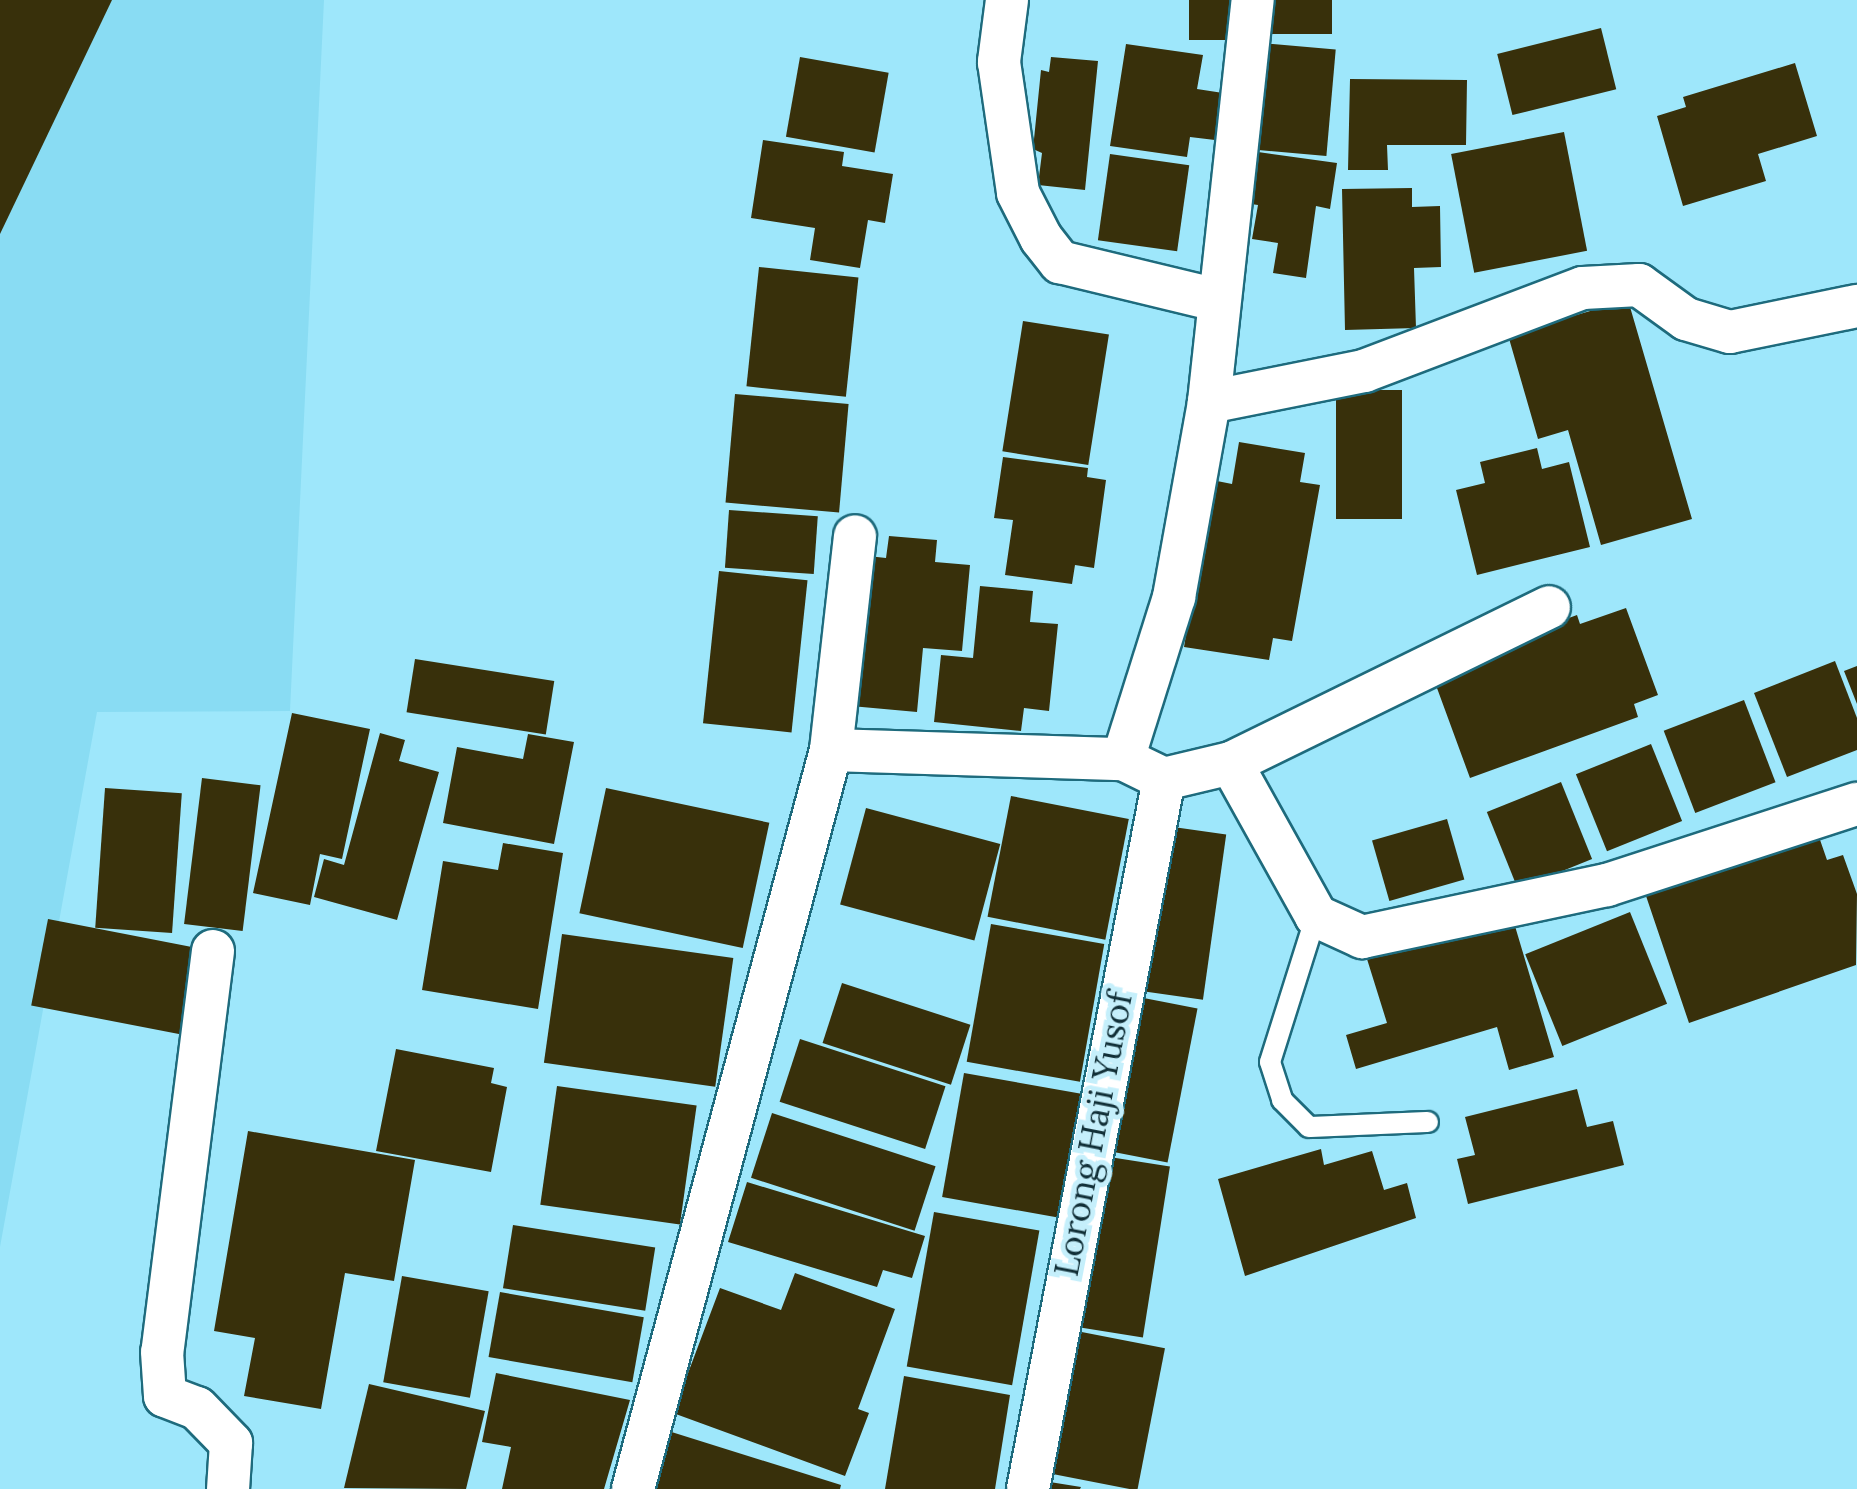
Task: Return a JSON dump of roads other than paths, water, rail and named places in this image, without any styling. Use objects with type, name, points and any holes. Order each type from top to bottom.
[{"type":"street","points":[[1007,0],[999,62],[1018,193],[1041,238],[1060,262],[1217,300]]},
{"type":"street","points":[[1123,759],[1174,597],[1209,402],[1217,300],[1253,0]]},
{"type":"street","points":[[1209,402],[1364,371],[1584,288],[1639,285],[1686,318],[1730,332],[1857,306]]},
{"type":"street","points":[[634,1489],[831,750],[855,536]]},
{"type":"street","points":[[831,750],[1123,759],[1164,779],[1231,763],[1549,607]]},
{"type":"street","points":[[1231,763],[1316,916],[1362,937],[1607,886],[1854,809]]},
{"type":"street","name":"Lorong Haji Yusof","points":[[1028,1489],[1164,779]]},
{"type":"street","points":[[213,951],[162,1352],[164,1396],[197,1408],[231,1442],[228,1489]]},
{"type":"lane","points":[[1316,916],[1270,1062],[1282,1100],[1309,1127],[1428,1122]]}]
